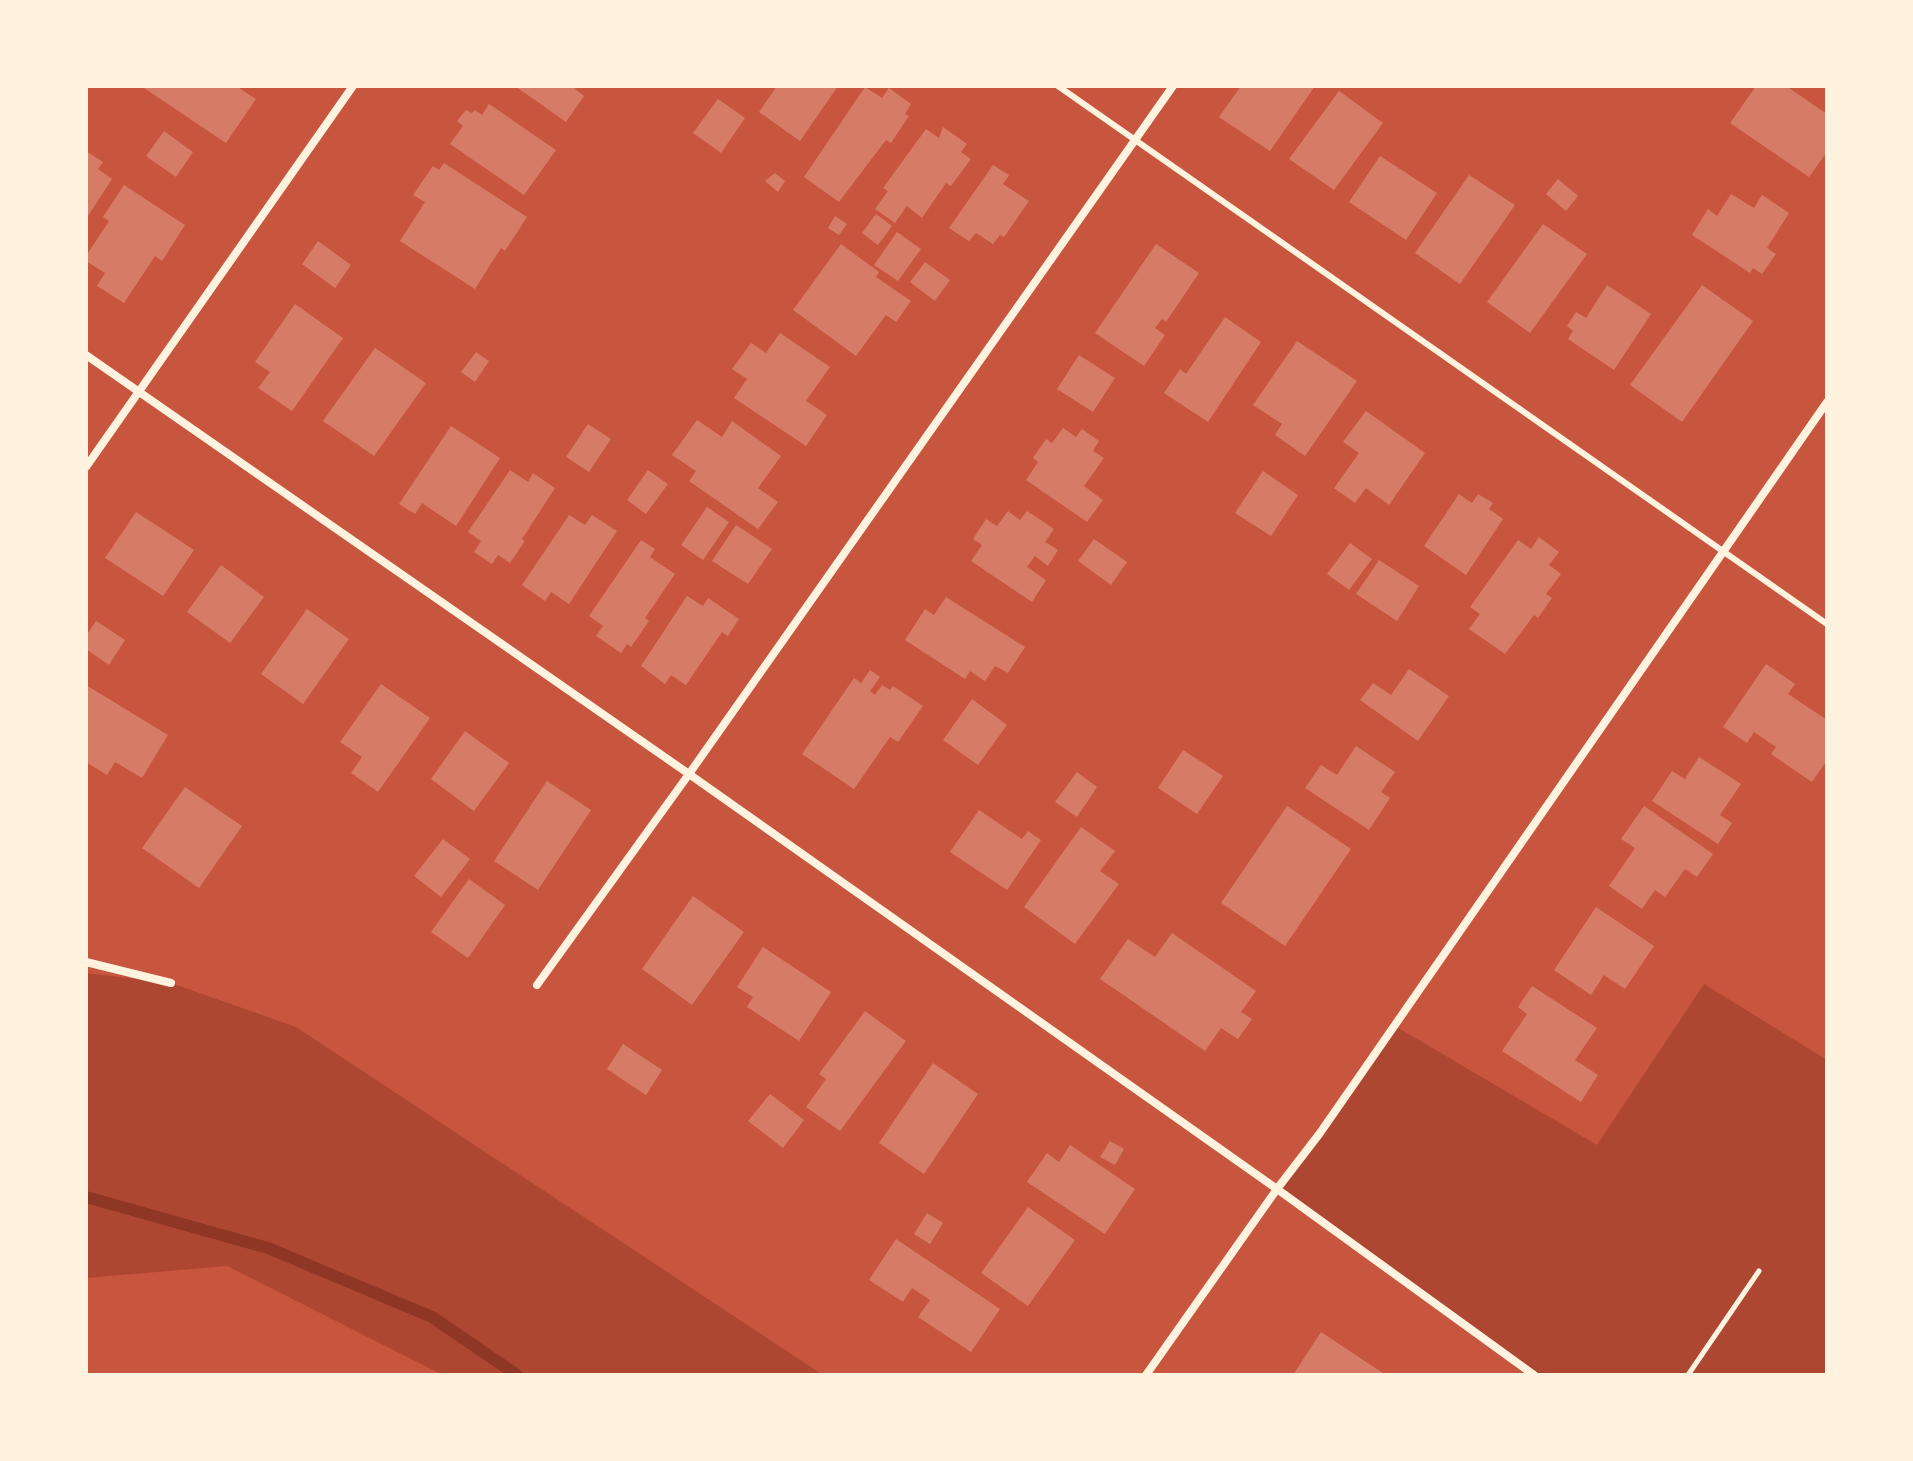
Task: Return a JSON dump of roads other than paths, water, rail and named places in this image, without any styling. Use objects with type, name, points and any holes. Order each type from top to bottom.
[{"type":"street","points":[[86,467],[353,86]]},
{"type":"street","points":[[537,985],[1173,86]]},
{"type":"street","points":[[86,355],[689,774],[1277,1189],[1534,1375]]},
{"type":"street","points":[[1146,1375],[1320,1133],[1827,402]]},
{"type":"street","points":[[86,962],[171,983]]},
{"type":"lane","points":[[1058,86],[1827,624]]},
{"type":"waterway","points":[[86,1197],[268,1248],[432,1317],[517,1375]]}]
